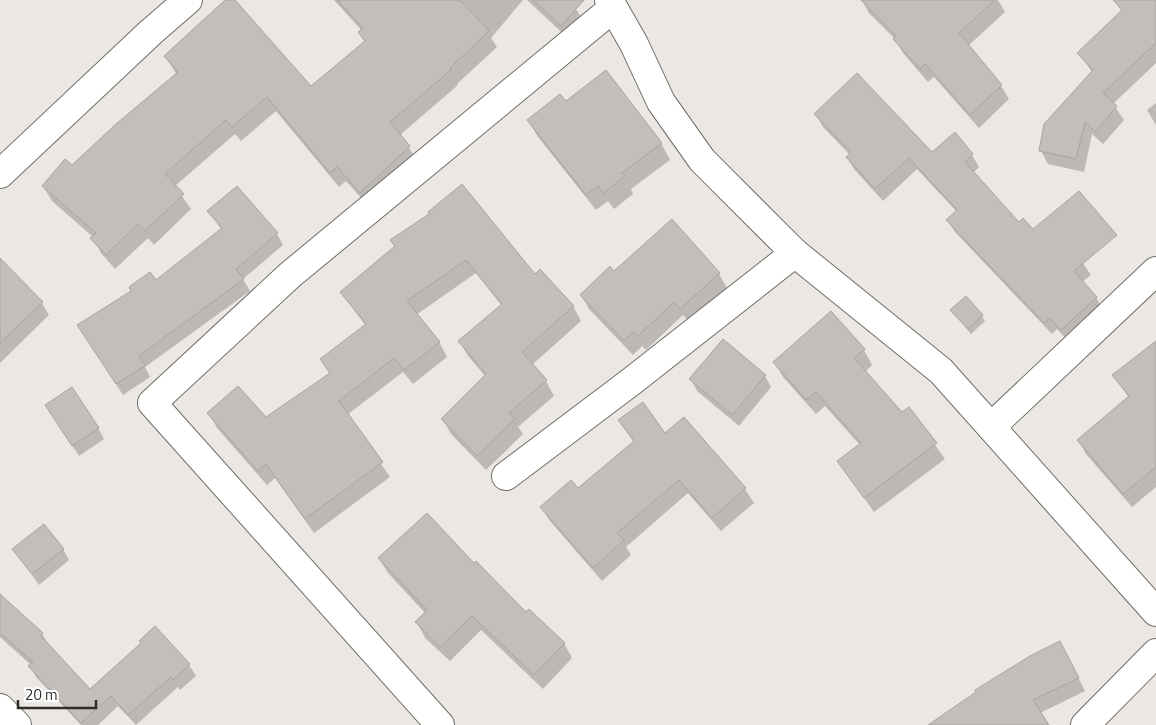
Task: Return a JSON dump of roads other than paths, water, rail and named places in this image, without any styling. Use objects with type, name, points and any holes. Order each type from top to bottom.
[{"type":"street","points":[[0,174],[151,32],[188,0]]},
{"type":"street","points":[[440,725],[152,403],[290,275],[611,4],[634,44],[661,102],[698,154],[795,252],[941,371],[1156,612]]},
{"type":"street","points":[[506,476],[632,381],[795,252]]},
{"type":"street","points":[[991,427],[1156,271]]},
{"type":"street","points":[[1085,725],[1156,653]]},
{"type":"street","points":[[0,708],[17,725]]}]
